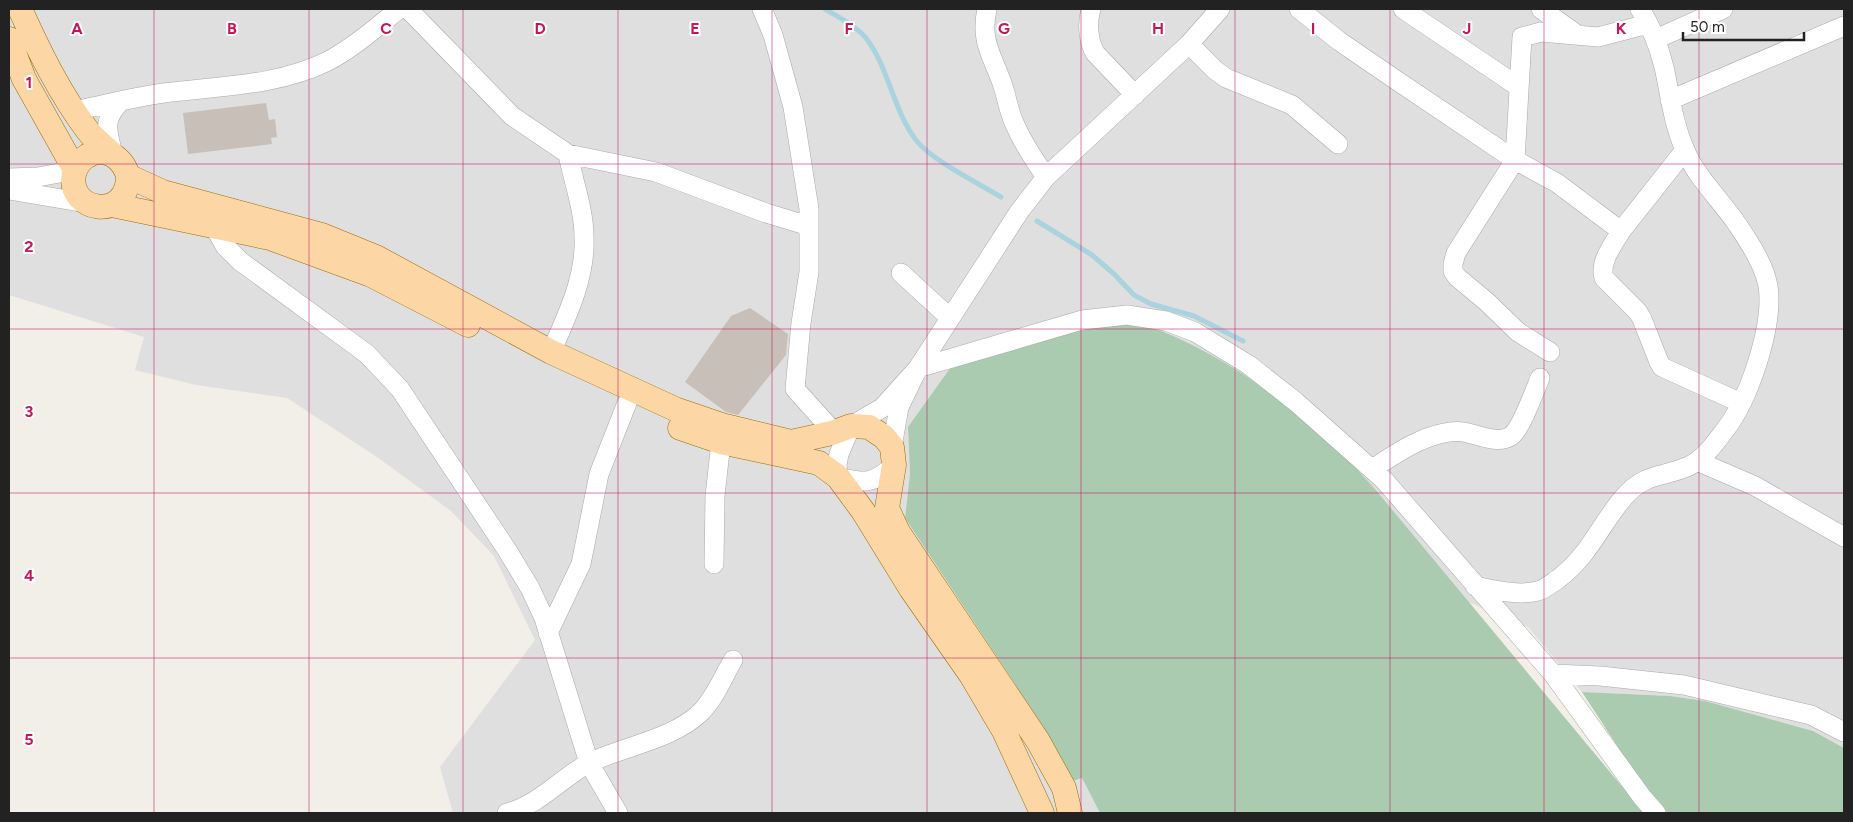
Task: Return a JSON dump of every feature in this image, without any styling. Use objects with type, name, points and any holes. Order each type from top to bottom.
[{"type":"main road","points":[[20,9],[54,78],[74,111],[89,132],[120,160],[126,168],[128,185],[120,200],[112,205],[94,207],[79,197],[74,188],[75,170],[79,162],[86,156],[104,152],[113,155]]},
{"type":"main road","points":[[9,39],[24,79],[75,170]]},
{"type":"main road","points":[[128,176],[163,192],[322,234],[376,257],[551,352],[676,410],[725,426],[791,442],[870,428],[884,437],[893,456],[887,508],[898,532],[1038,741],[1064,788],[1070,813]]},
{"type":"main road","points":[[112,205],[270,238],[371,275],[544,365],[678,427],[721,442],[819,463],[838,477],[863,511],[911,589],[972,676],[1004,731],[1042,813]]},
{"type":"street","points":[[74,111],[163,94],[236,86],[284,77],[329,60],[367,35],[400,9]]},
{"type":"street","points":[[408,9],[512,116],[568,154],[656,172],[766,213],[809,226]]},
{"type":"street","points":[[762,9],[773,35],[793,107],[809,209],[809,272],[795,389],[843,434]]},
{"type":"street","points":[[987,9],[985,42],[1002,82],[1015,126],[1029,152],[1046,177]]},
{"type":"street","points":[[1091,9],[1089,25],[1095,53],[1135,95]]},
{"type":"street","points":[[1220,9],[1189,44],[1046,177],[1019,212],[918,368],[899,407],[893,456],[882,476],[860,482],[838,477],[837,465],[843,434],[882,408],[918,368],[1082,320],[1127,315],[1166,321],[1194,332],[1249,365],[1296,402],[1384,480],[1553,674],[1642,798],[1656,813]]},
{"type":"street","points":[[1299,9],[1396,80],[1515,160],[1557,183],[1621,231]]},
{"type":"street","points":[[1402,9],[1519,87]]},
{"type":"street","points":[[1550,352],[1518,332],[1487,302],[1457,277],[1453,271],[1456,253],[1515,160],[1522,37],[1541,32],[1598,37],[1647,19],[1723,9]]},
{"type":"street","points":[[1541,32],[1545,25],[1544,11]]},
{"type":"street","points":[[1544,11],[1578,36]]},
{"type":"street","points":[[1475,586],[1522,592],[1538,590],[1551,584],[1571,569],[1586,553],[1619,502],[1632,487],[1643,480],[1689,465],[1697,461],[1710,449],[1726,428],[1741,403],[1761,351],[1765,334],[1768,287],[1762,266],[1737,224],[1696,169],[1685,150],[1670,100],[1664,67],[1647,19]]},
{"type":"street","points":[[1670,100],[1842,33]]},
{"type":"street","points":[[1189,44],[1215,70],[1226,78],[1292,106],[1338,144]]},
{"type":"street","points":[[113,155],[107,123],[112,110],[121,101]]},
{"type":"street","points":[[1685,150],[1621,231],[1602,268],[1604,278],[1638,312],[1662,367],[1741,403]]},
{"type":"street","points":[[551,352],[576,293],[583,256],[582,214],[568,154]]},
{"type":"street","points":[[9,178],[38,177],[75,170]]},
{"type":"street","points":[[9,190],[86,203]]},
{"type":"street","points":[[215,228],[225,246],[240,261],[367,354],[400,389],[525,580],[544,618],[589,763],[618,813]]},
{"type":"street","points":[[900,273],[950,318]]},
{"type":"street","points":[[1372,469],[1430,436],[1462,432],[1497,439],[1510,437],[1523,418],[1540,378]]},
{"type":"street","points":[[548,633],[581,564],[599,474],[626,403]]},
{"type":"street","points":[[714,564],[715,496],[721,442]]},
{"type":"street","points":[[1697,461],[1755,486],[1844,537]]},
{"type":"street","points":[[507,813],[526,806],[589,763],[669,732],[689,722],[710,701],[733,660]]},
{"type":"street","points":[[1553,674],[1600,676],[1684,685],[1811,715],[1844,732]]},
{"type":"shaded area","points":[[9,9],[1844,9],[1844,748],[1813,731],[1705,701],[1670,696],[1582,692],[1528,627],[1468,602],[1375,489],[1328,439],[908,427],[910,474],[905,518],[1015,684],[1060,785],[1082,778],[1100,813],[453,813],[440,767],[535,640],[494,556],[451,511],[377,457],[287,398],[196,385],[135,370],[144,337],[9,295]]},
{"type":"green space","points":[[1141,323],[1192,345],[1240,372],[1307,421],[1334,445],[1375,489],[1644,813],[1100,813],[1082,778],[1060,785],[1015,684],[905,518],[910,474],[908,427],[951,367],[1081,327]]},
{"type":"green space","points":[[1582,692],[1670,696],[1705,701],[1813,731],[1844,748],[1844,813],[1668,813],[1650,796]]},
{"type":"building","points":[[266,103],[269,120],[275,119],[277,137],[271,138],[272,144],[188,154],[183,113]]},
{"type":"building","points":[[750,308],[788,334],[786,355],[738,415],[726,412],[685,382],[731,316]]},
{"type":"waterway","points":[[825,9],[852,26],[866,38],[880,62],[908,128],[923,148],[943,163],[1001,197]]},
{"type":"waterway","points":[[1037,221],[1092,255],[1134,295],[1151,304],[1194,316],[1243,341]]}]
